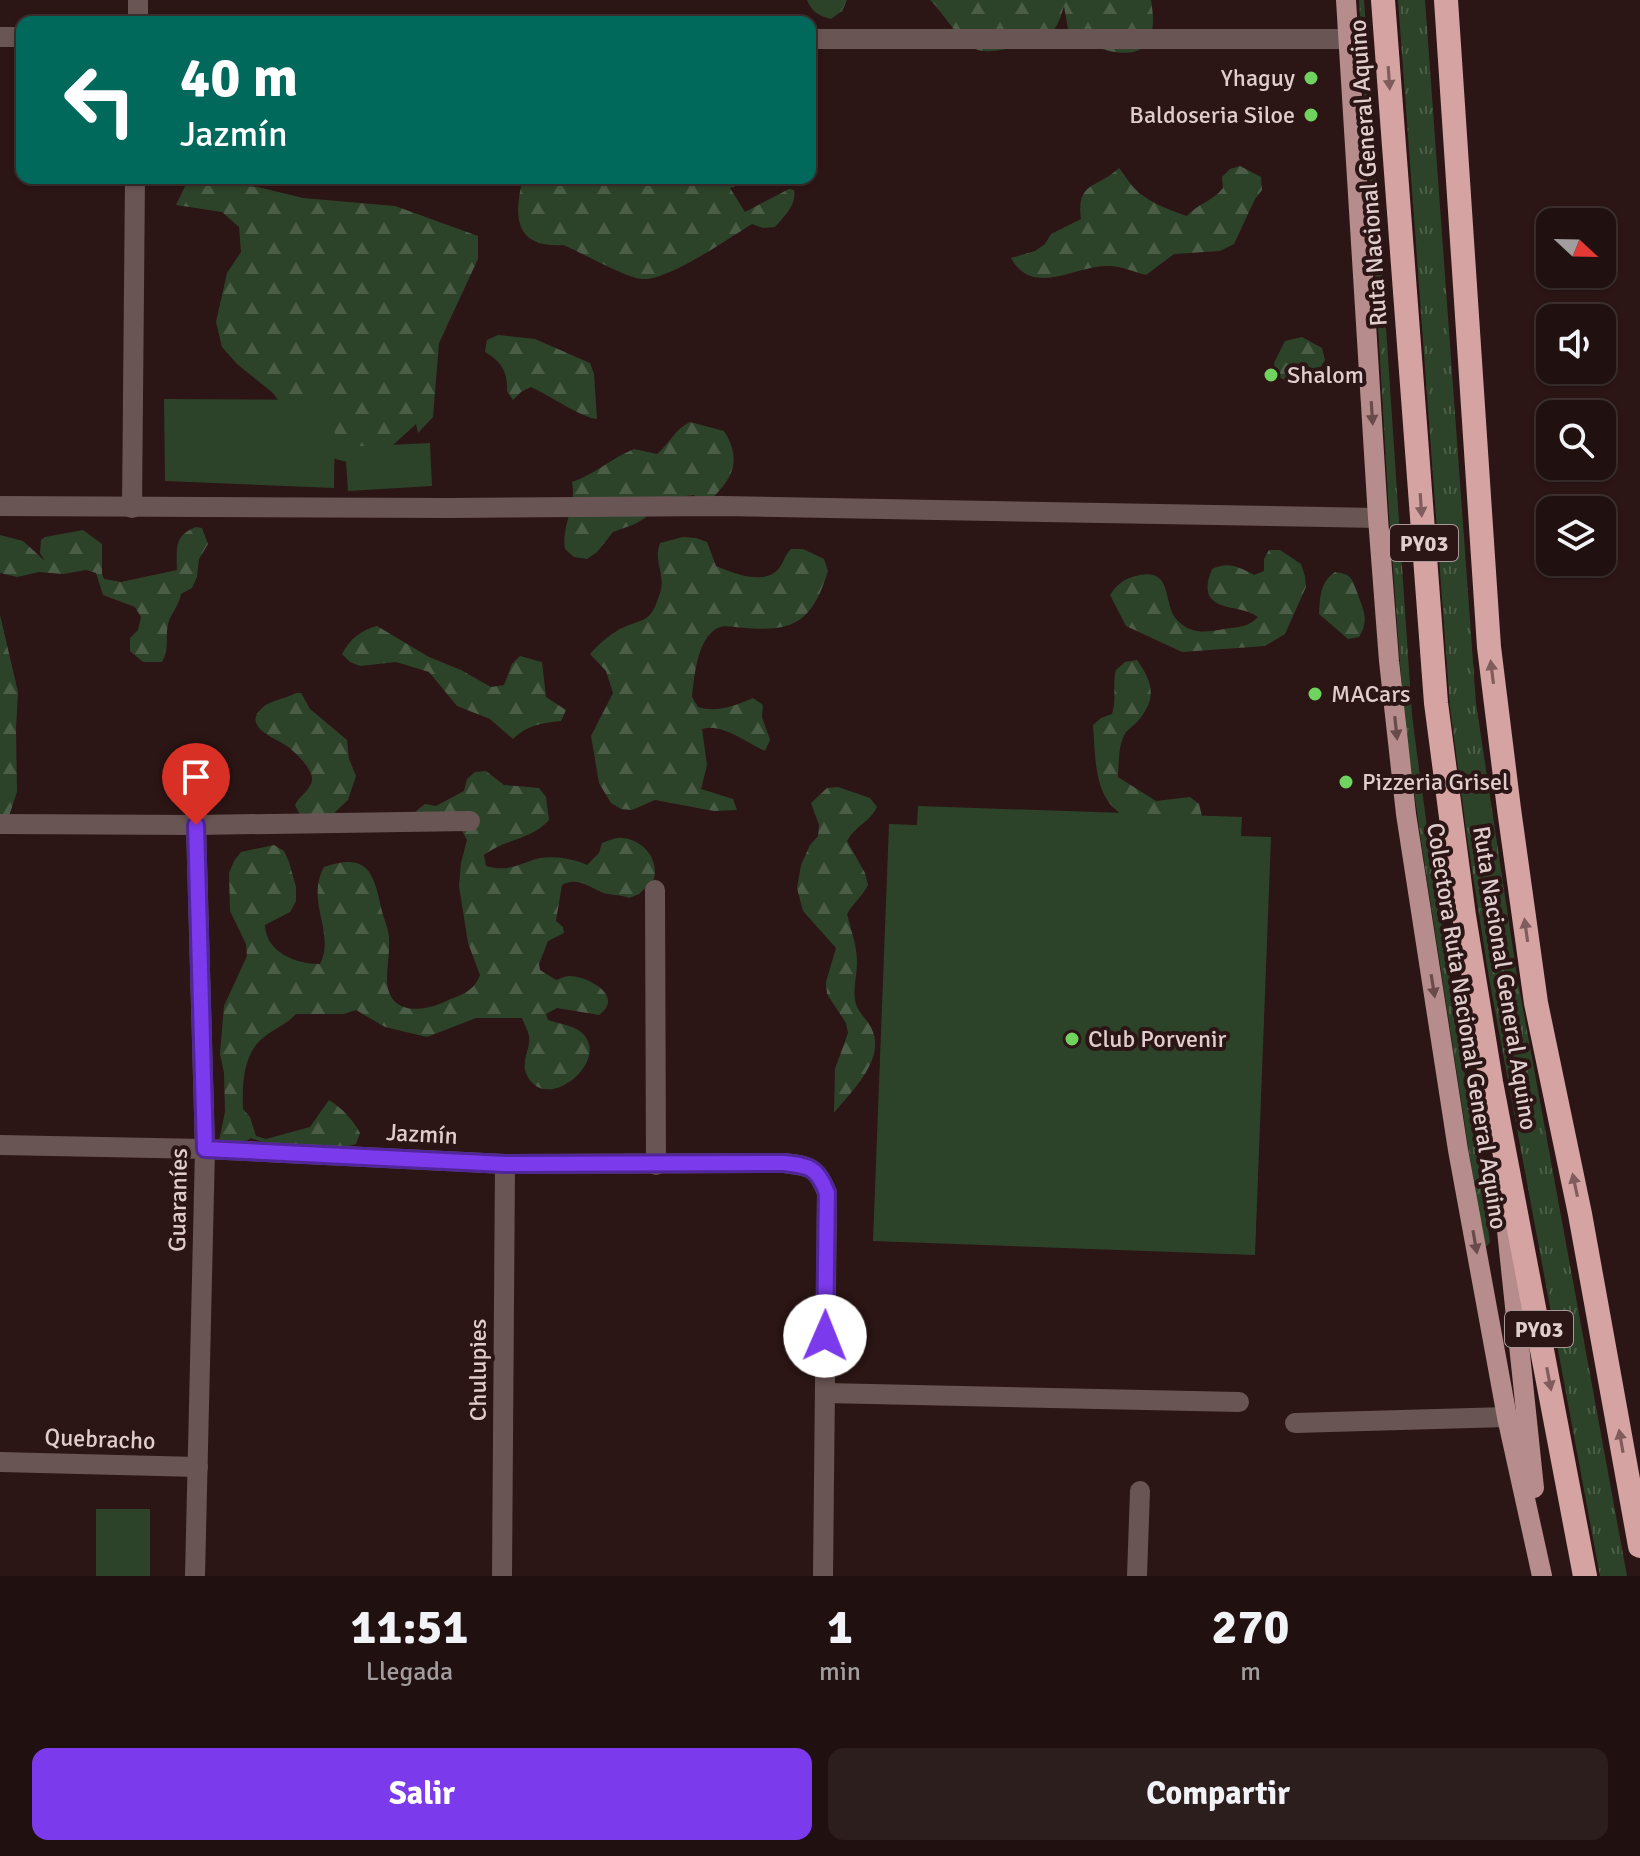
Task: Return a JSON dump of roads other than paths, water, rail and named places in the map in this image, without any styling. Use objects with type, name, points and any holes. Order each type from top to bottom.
[{"type":"highway","name":"Ruta Nacional General Aquino","points":[[1383,0],[1436,703],[1464,916],[1491,1082],[1585,1576]]},
{"type":"highway","name":"Ruta Nacional General Aquino","points":[[1446,0],[1489,647],[1509,809],[1536,1003],[1580,1214],[1640,1546]]},
{"type":"main road","name":"Colectora Ruta Nacional General Aquino","points":[[1346,0],[1378,518],[1389,661],[1406,814],[1458,1150],[1507,1417],[1543,1576]]},
{"type":"main road","points":[[1491,1082],[1543,1576]]},
{"type":"street","points":[[816,39],[1348,39]]},
{"type":"street","points":[[132,508],[135,184]]},
{"type":"street","points":[[0,506],[722,506],[1378,518]]},
{"type":"street","points":[[0,824],[470,821]]},
{"type":"street","name":"Guaraníes","points":[[195,1576],[205,1149],[196,825]]},
{"type":"street","points":[[655,890],[656,1165]]},
{"type":"street","name":"Jazmín","points":[[0,1145],[205,1149],[505,1164],[784,1163],[807,1166],[820,1175],[827,1193],[825,1393]]},
{"type":"street","name":"Chulupies","points":[[502,1576],[505,1164]]},
{"type":"street","points":[[823,1576],[825,1393],[1239,1402]]},
{"type":"street","points":[[1295,1423],[1507,1417]]},
{"type":"street","name":"Quebracho","points":[[0,1462],[198,1467]]},
{"type":"street","points":[[1137,1576],[1140,1491]]},
{"type":"place","name":"Yhaguy","points":[[1311,78]]},
{"type":"place","name":"Baldoseria Siloe","points":[[1311,115]]},
{"type":"place","name":"Shalom","points":[[1271,375]]},
{"type":"place","name":"MACars","points":[[1315,694]]},
{"type":"place","name":"Pizzeria Grisel","points":[[1346,782]]},
{"type":"place","name":"Club Porvenir","points":[[1072,1039]]}]
